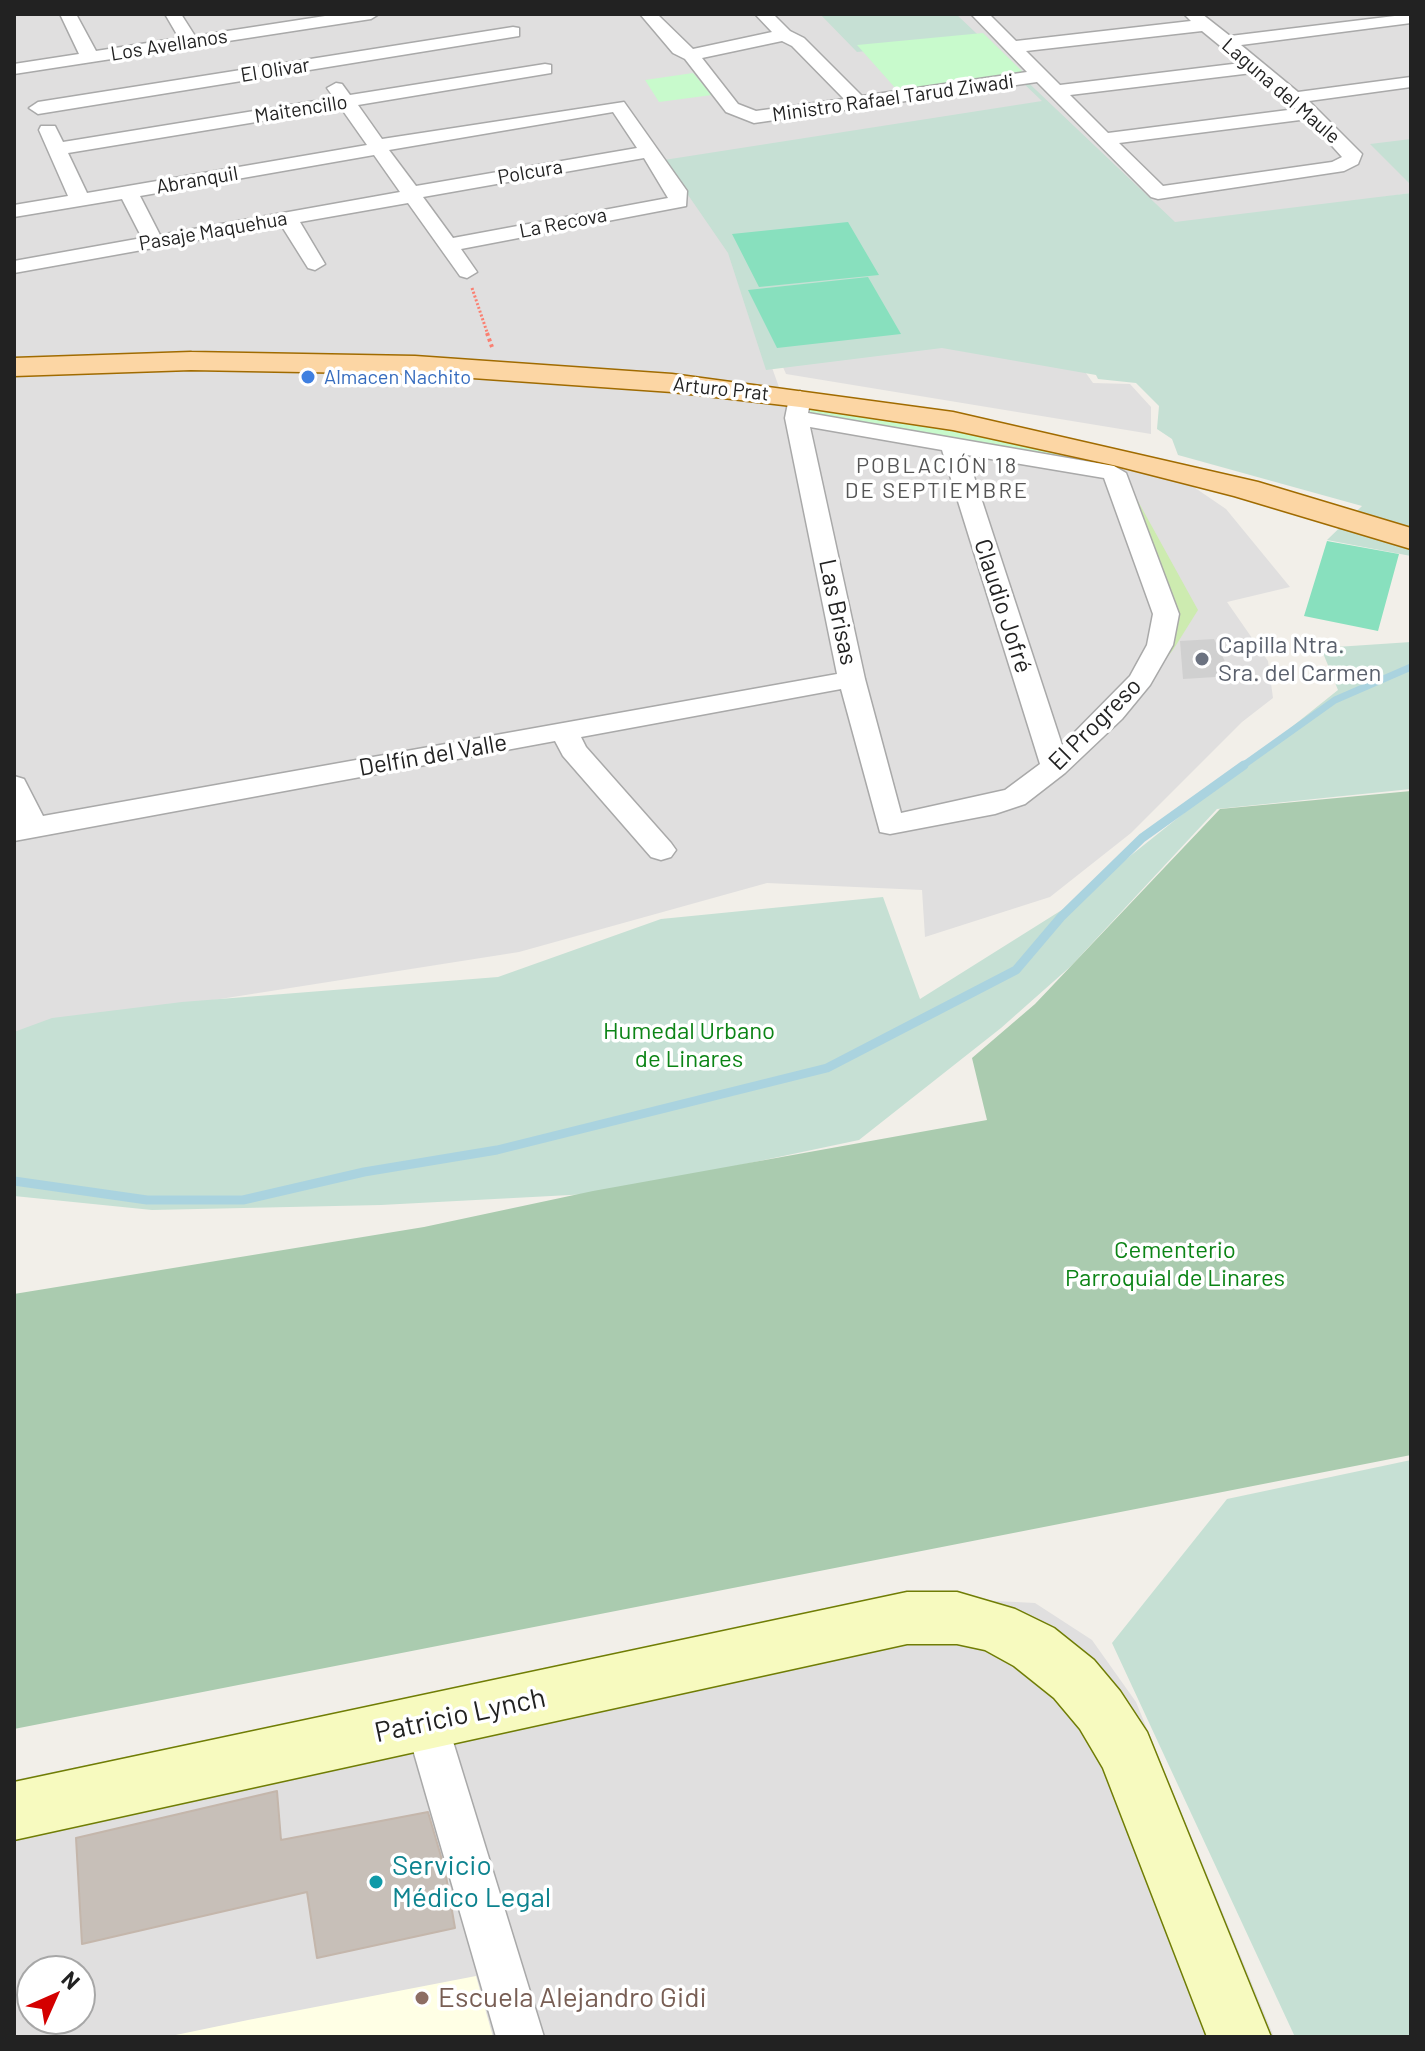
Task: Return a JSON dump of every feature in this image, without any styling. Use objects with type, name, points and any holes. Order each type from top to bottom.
[{"type":"main road","name":"Arturo Prat","points":[[14,367],[206,361],[385,363],[581,375],[798,408],[953,421],[1115,456],[1246,489],[1411,539]]},
{"type":"street","points":[[68,14],[90,57]]},
{"type":"street","points":[[173,14],[190,42]]},
{"type":"street","name":"Los Avellanos","points":[[26,84],[90,57],[190,42],[300,39],[371,14]]},
{"type":"street","points":[[497,14],[562,87]]},
{"type":"street","points":[[648,14],[679,49],[691,55],[784,35]]},
{"type":"street","points":[[763,14],[784,35],[798,42],[859,103]]},
{"type":"street","points":[[979,14],[1104,139],[1312,113]]},
{"type":"street","points":[[1226,42],[1411,18]]},
{"type":"street","points":[[1012,47],[1199,19]]},
{"type":"street","name":"Laguna del Maule","points":[[1104,139],[1158,193],[1337,167],[1349,162],[1352,154],[1312,113],[1199,19]]},
{"type":"street","name":"El Olivar","points":[[26,84],[300,39],[513,32]]},
{"type":"street","points":[[300,39],[467,272]]},
{"type":"street","name":"Ministro Rafael Tarud Ziwadi","points":[[691,55],[732,108],[745,115],[764,117],[1040,76]]},
{"type":"street","points":[[1056,91],[1256,67]]},
{"type":"street","name":"Maitencillo","points":[[57,149],[545,69]]},
{"type":"street","points":[[1294,98],[1411,82]]},
{"type":"street","points":[[26,84],[80,200]]},
{"type":"street","name":"Abranquil","points":[[14,211],[618,106],[650,151]]},
{"type":"street","name":"Polcura","points":[[412,194],[650,151]]},
{"type":"street","name":"La Recova","points":[[448,245],[679,202],[677,191],[650,151]]},
{"type":"street","points":[[128,192],[154,242]]},
{"type":"street","name":"Pasaje Maquehua","points":[[14,267],[412,194]]},
{"type":"street","points":[[287,218],[315,264]]},
{"type":"street","name":"Arturo Prat","points":[[798,408],[952,445],[1114,473]]},
{"type":"street","name":"Las Brisas","points":[[798,408],[852,679],[890,825]]},
{"type":"street","name":"Claudio Jofré","points":[[952,445],[1055,767]]},
{"type":"street","name":"El Progreso","points":[[890,825],[995,805],[1015,797],[1055,767],[1129,695],[1154,659],[1165,628],[1166,614],[1114,473]]},
{"type":"street","name":"Delfín del Valle","points":[[24,829],[852,679]]},
{"type":"street","points":[[565,731],[573,750],[661,850]]},
{"type":"street","points":[[14,785],[24,829]]},
{"type":"street","name":"Patricio Lynch","points":[[14,1811],[907,1618],[957,1618],[995,1627],[1034,1647],[1074,1679],[1100,1710],[1126,1752],[1239,2037]]},
{"type":"street","points":[[426,1722],[520,2037]]},
{"type":"path","points":[[467,272],[496,359]]},
{"type":"shaded area","points":[[14,14],[1411,14],[1411,193],[1176,227],[696,155],[780,390],[780,405],[979,434],[1182,479],[1226,509],[1290,587],[1227,602],[1268,661],[1273,698],[1242,722],[1131,833],[1050,897],[925,937],[922,890],[767,883],[519,952],[112,1016],[14,1037]]},
{"type":"shaded area","points":[[1062,339],[1093,383],[1130,384],[1151,407],[1151,434],[786,374],[776,351]]},
{"type":"shaded area","name":"Capilla Ntra. Sra. del Carmen","points":[[1214,639],[1232,676],[1183,679],[1180,641]]},
{"type":"shaded area","points":[[900,1596],[1035,1603],[1092,1640],[1136,1702],[1274,2037],[14,2037],[14,1780]]},
{"type":"shaded area","name":"Escuela Alejandro Gidi","points":[[476,1976],[493,2037],[166,2037],[248,2020]]},
{"type":"green space","points":[[820,14],[956,14],[1175,222],[1411,193],[1411,556],[1327,540],[1362,506],[1178,455],[1172,439],[1157,429],[1159,406],[1136,383],[1098,379],[1096,375],[942,348],[766,370],[728,253],[664,160],[1042,101],[977,39],[857,52]]},
{"type":"green space","points":[[983,33],[1025,74],[897,90],[857,45]]},
{"type":"green space","points":[[693,73],[712,95],[659,102],[645,80]]},
{"type":"green space","points":[[1411,139],[1411,185],[1370,144]]},
{"type":"green space","points":[[848,222],[879,275],[759,287],[732,234]]},
{"type":"green space","points":[[868,277],[901,334],[777,348],[748,290]]},
{"type":"green space","points":[[809,409],[979,434],[1109,462],[1105,466],[808,416]]},
{"type":"green space","points":[[1128,483],[1198,610],[1173,650],[1139,692],[1165,644]]},
{"type":"green space","points":[[1327,541],[1399,554],[1378,631],[1304,616]]},
{"type":"green space","name":"Humedal Urbano de Linares","points":[[1411,642],[1411,789],[1217,809],[1071,966],[1001,1028],[859,1140],[608,1193],[381,1205],[152,1210],[14,1196],[14,1032],[52,1018],[182,1002],[498,977],[661,919],[883,897],[920,999],[1065,908],[1338,690],[1321,648]]},
{"type":"green space","name":"Cementerio Parroquial de Linares","points":[[1411,791],[1411,1455],[14,1729],[14,1294],[424,1227],[593,1191],[987,1120],[972,1058],[1035,1004],[1220,809]]},
{"type":"green space","points":[[1411,1460],[1411,2037],[1295,2037],[1112,1643],[1227,1499]]},
{"type":"building","points":[[277,1791],[281,1840],[428,1812],[445,1870],[455,1928],[317,1958],[307,1892],[82,1944],[76,1838]]},
{"type":"waterway","points":[[1241,767],[1335,700],[1411,667]]},
{"type":"waterway","points":[[14,1181],[147,1200],[243,1200],[364,1172],[497,1150],[827,1068],[1016,970],[1061,917],[1142,838],[1244,765]]},
{"type":"place","name":"Almacen Nachito","points":[[308,377]]},
{"type":"place","name":"Capilla Ntra. Sra. del Carmen","points":[[1202,659]]},
{"type":"place","name":"Servicio Médico Legal","points":[[376,1882]]},
{"type":"place","name":"Escuela Alejandro Gidi","points":[[422,1998]]},
{"type":"district","name":"POBLACIÓN 18 DE SEPTIEMBRE","points":[[937,478]]}]
